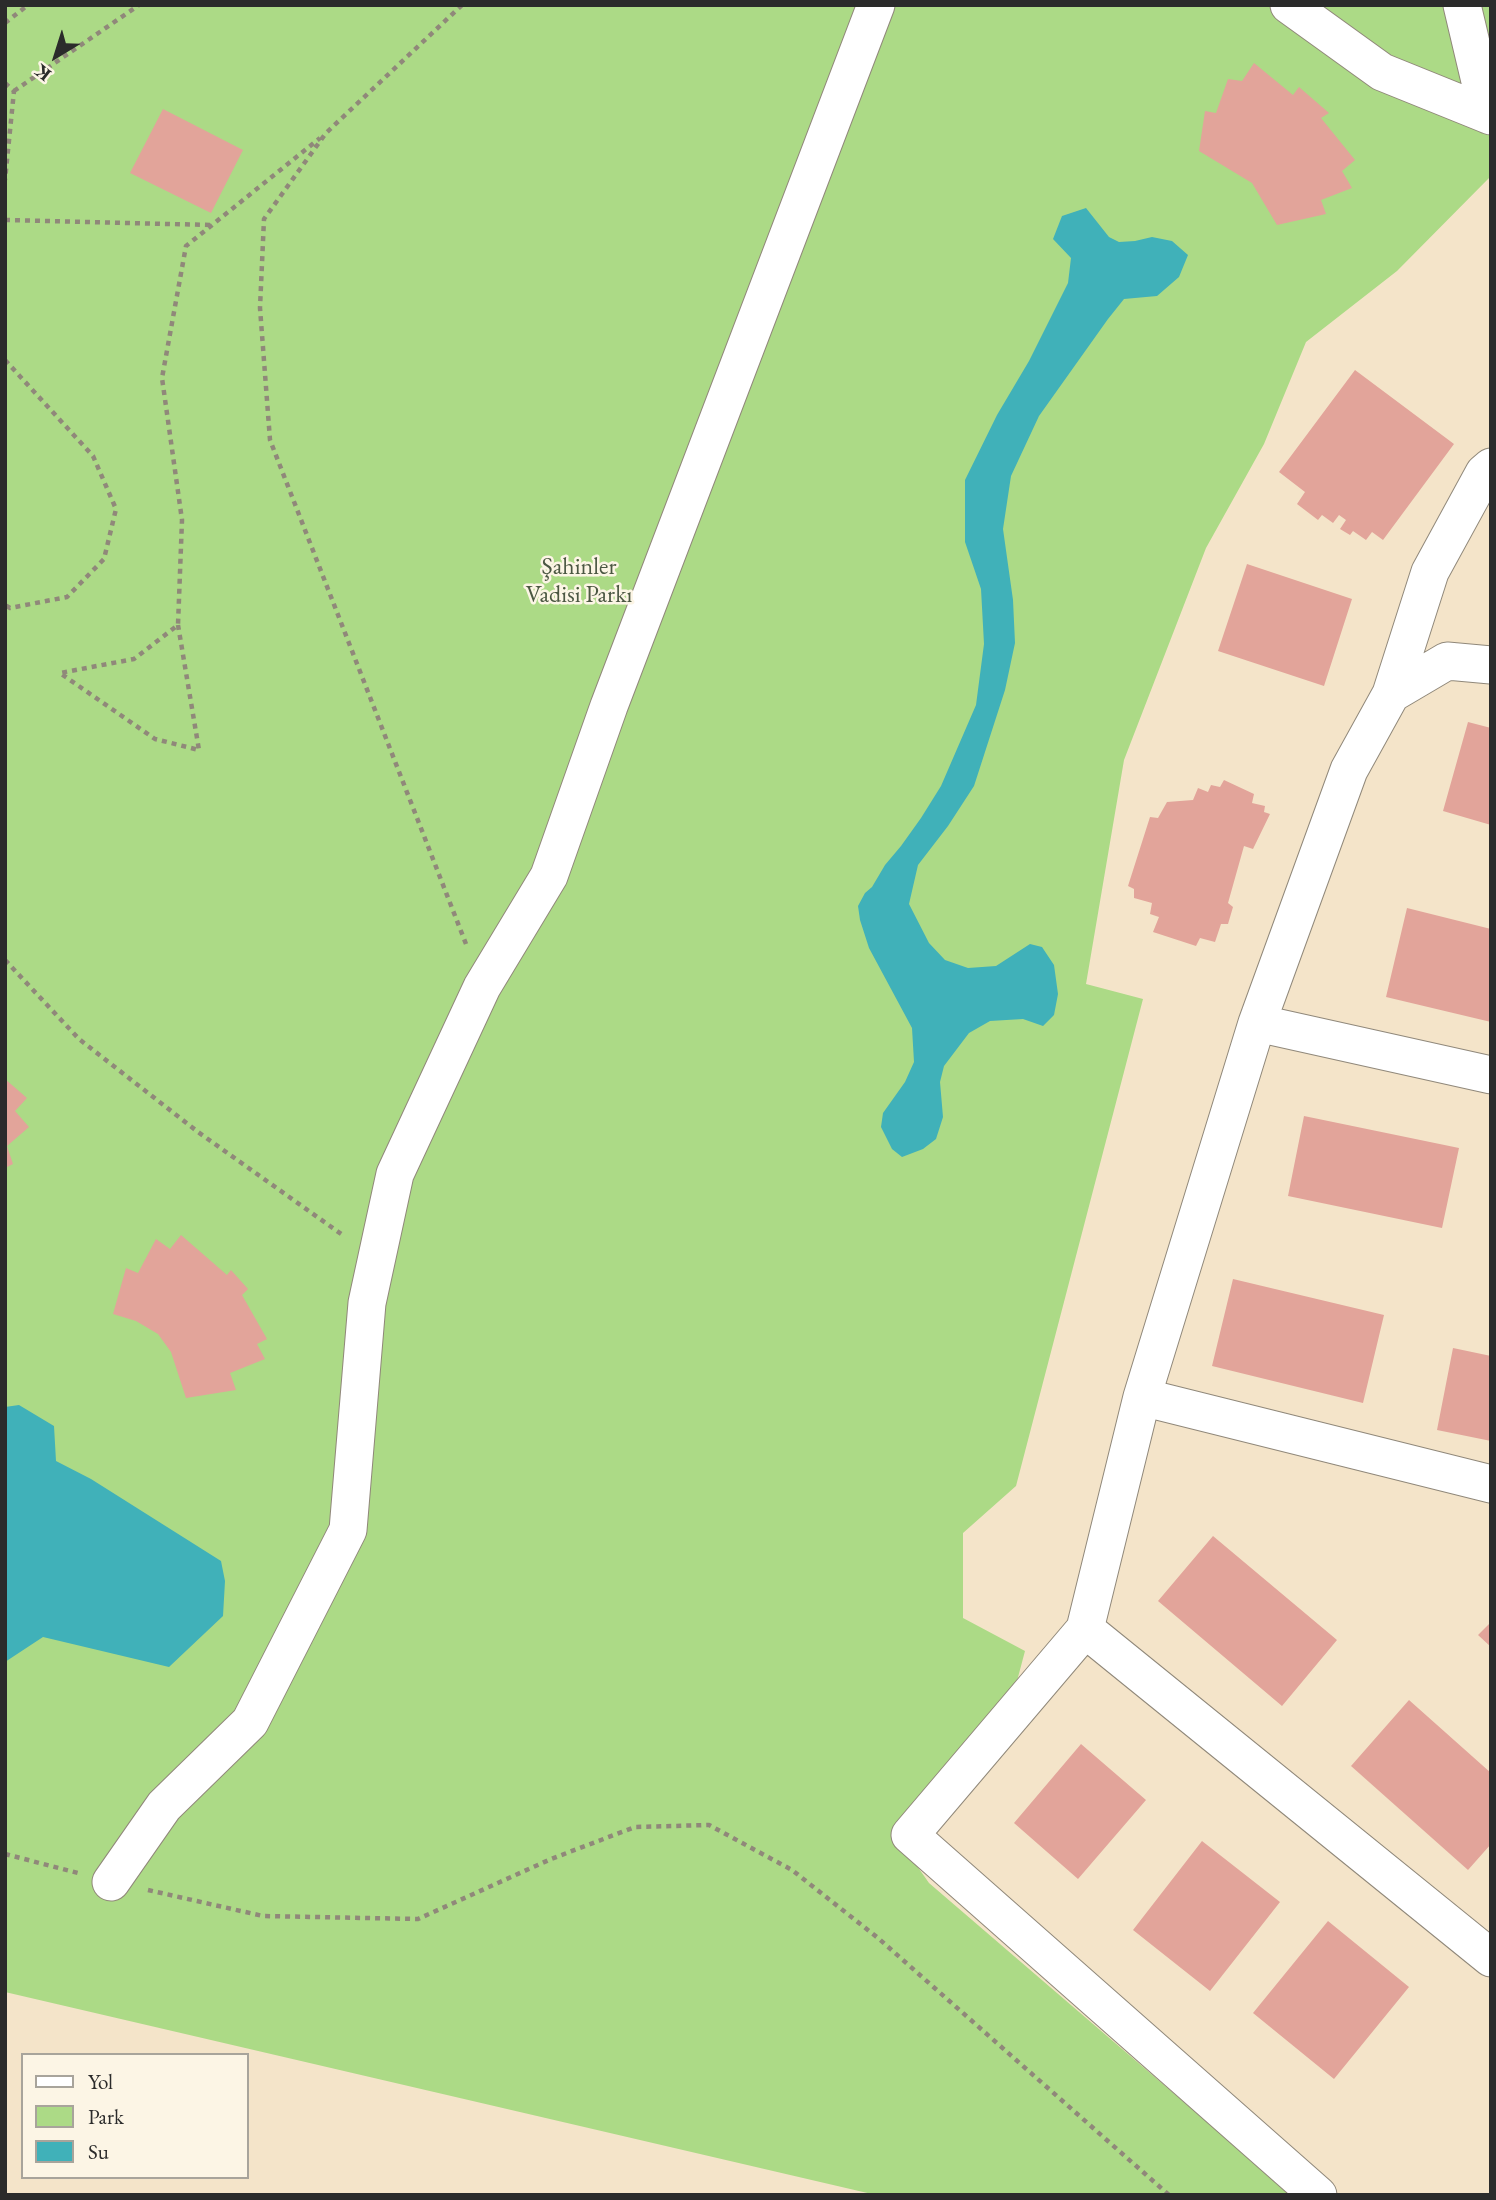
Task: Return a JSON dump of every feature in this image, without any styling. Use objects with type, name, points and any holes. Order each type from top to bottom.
[{"type":"street","points":[[111,1882],[164,1806],[250,1722],[348,1530],[367,1303],[395,1174],[482,987],[549,876],[609,706],[876,5]]},
{"type":"street","points":[[1289,5],[1382,72],[1490,116]]},
{"type":"street","points":[[1462,5],[1490,116]]},
{"type":"street","points":[[1318,2195],[910,1835],[1085,1629],[1142,1397],[1257,1023],[1349,770],[1391,694],[1430,572],[1484,473],[1491,467]]},
{"type":"street","points":[[1391,694],[1447,661],[1491,665]]},
{"type":"street","points":[[1257,1023],[1491,1075]]},
{"type":"street","points":[[1142,1397],[1491,1484]]},
{"type":"street","points":[[1085,1629],[1491,1958]]},
{"type":"path","points":[[5,23],[28,5]]},
{"type":"path","points":[[5,180],[14,91],[139,5]]},
{"type":"path","points":[[178,625],[134,659],[60,673],[155,740],[199,750],[178,625],[183,520],[162,378],[186,246],[326,133],[462,5]]},
{"type":"path","points":[[5,83],[14,91]]},
{"type":"path","points":[[326,133],[264,219],[260,308],[270,440],[482,987]]},
{"type":"path","points":[[5,220],[213,225]]},
{"type":"path","points":[[5,360],[93,456],[116,509],[104,559],[66,597],[10,608],[5,605]]},
{"type":"path","points":[[5,960],[79,1039],[198,1132],[377,1258]]},
{"type":"path","points":[[5,1854],[111,1882],[263,1916],[418,1919],[551,1859],[635,1827],[709,1825],[792,1870],[878,1938],[1169,2195]]},
{"type":"green space","name":"Şahinler Vadisi Parkı","points":[[5,5],[1491,5],[1491,176],[1397,271],[1306,342],[1264,444],[1206,548],[1124,760],[1086,984],[1143,999],[1016,1486],[963,1533],[963,1618],[1025,1651],[1013,1696],[898,1839],[929,1883],[1292,2195],[876,2195],[5,1992]]},
{"type":"water","points":[[1086,208],[1109,237],[1119,242],[1152,237],[1172,241],[1188,255],[1179,277],[1157,296],[1124,299],[1039,416],[1011,476],[1003,529],[1013,600],[1015,643],[1005,690],[974,786],[918,865],[909,904],[929,943],[945,960],[968,968],[996,966],[1030,944],[1042,947],[1054,965],[1058,994],[1054,1015],[1043,1026],[1023,1019],[990,1021],[969,1033],[944,1066],[940,1082],[943,1117],[936,1139],[923,1149],[902,1157],[892,1149],[881,1127],[883,1113],[905,1082],[914,1062],[912,1028],[869,948],[858,906],[941,786],[976,705],[984,644],[981,589],[965,542],[965,480],[1068,283],[1071,258],[1053,239],[1062,216]]},
{"type":"water","points":[[19,1405],[54,1426],[56,1461],[91,1479],[221,1561],[225,1581],[223,1616],[169,1667],[43,1637],[5,1662],[5,1407]]},
{"type":"building","points":[[1254,63],[1293,95],[1299,87],[1329,113],[1321,118],[1355,160],[1342,171],[1352,188],[1321,200],[1326,214],[1277,225],[1252,183],[1199,151],[1205,111],[1216,113],[1228,79],[1242,81]]},
{"type":"building","points":[[163,109],[243,150],[211,213],[130,173]]},
{"type":"building","points":[[1355,370],[1454,444],[1383,540],[1372,532],[1366,540],[1353,531],[1350,535],[1340,529],[1346,520],[1339,515],[1333,523],[1322,515],[1318,520],[1297,504],[1305,492],[1279,472]]},
{"type":"building","points":[[1247,564],[1352,599],[1324,686],[1218,651]]},
{"type":"building","points":[[1468,722],[1491,728],[1491,825],[1443,811]]},
{"type":"building","points":[[1224,780],[1254,794],[1252,803],[1265,806],[1264,812],[1270,814],[1253,849],[1244,846],[1228,903],[1233,907],[1228,924],[1221,924],[1215,942],[1200,938],[1196,946],[1153,932],[1159,917],[1150,914],[1152,903],[1134,898],[1134,889],[1128,886],[1150,817],[1158,818],[1167,802],[1193,800],[1198,788],[1208,792],[1211,785],[1220,787]]},
{"type":"building","points":[[1407,908],[1491,929],[1491,1022],[1386,997]]},
{"type":"building","points":[[5,1079],[27,1098],[15,1111],[29,1127],[7,1146],[13,1164],[5,1168]]},
{"type":"building","points":[[1304,1116],[1459,1148],[1442,1228],[1288,1196]]},
{"type":"building","points":[[181,1235],[227,1275],[231,1270],[248,1289],[242,1295],[267,1339],[257,1344],[265,1359],[230,1373],[236,1390],[186,1398],[171,1352],[158,1334],[136,1321],[113,1314],[126,1268],[138,1273],[156,1239],[170,1249]]},
{"type":"building","points":[[1233,1279],[1384,1315],[1363,1403],[1212,1366]]},
{"type":"building","points":[[1453,1348],[1491,1356],[1491,1441],[1437,1430]]},
{"type":"building","points":[[1213,1536],[1337,1640],[1282,1706],[1158,1601]]},
{"type":"building","points":[[1491,1622],[1491,1647],[1478,1635]]},
{"type":"building","points":[[1409,1700],[1491,1773],[1491,1844],[1468,1870],[1351,1766]]},
{"type":"building","points":[[1081,1744],[1146,1800],[1078,1879],[1014,1823]]},
{"type":"building","points":[[1202,1841],[1280,1902],[1210,1991],[1133,1930]]},
{"type":"building","points":[[1328,1921],[1409,1987],[1334,2079],[1253,2013]]}]
